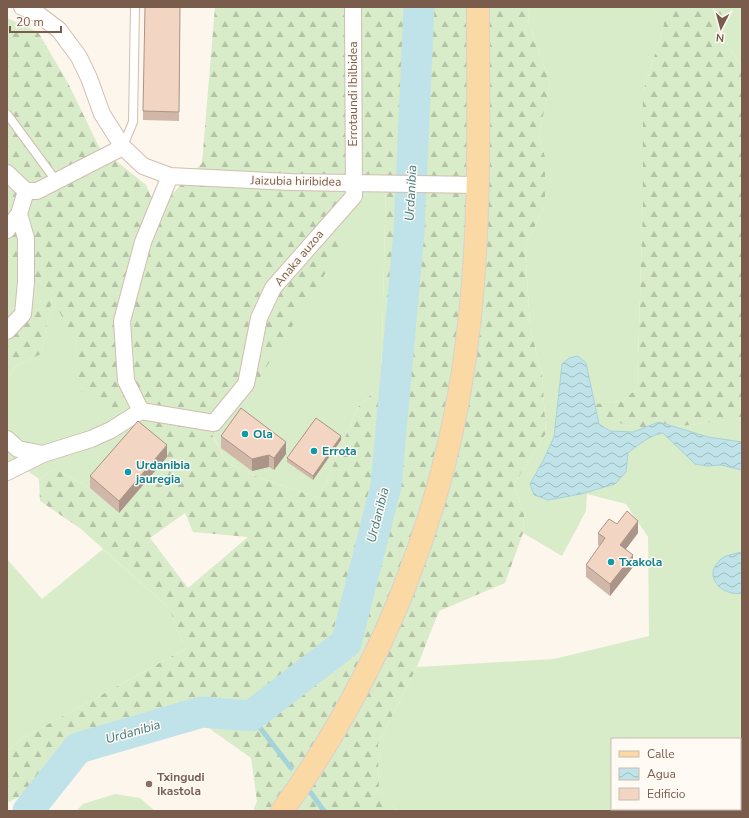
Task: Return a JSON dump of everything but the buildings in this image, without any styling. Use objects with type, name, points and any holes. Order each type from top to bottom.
[{"type":"main road","points":[[282,811],[304,780],[338,725],[362,682],[383,638],[404,590],[422,541],[452,432],[462,379],[469,325],[478,185],[478,7]]},
{"type":"street","name":"Jaizubia hiribidea","points":[[22,7],[38,14],[59,30],[79,57],[89,78],[102,114],[123,147],[143,166],[170,176],[290,182],[478,185]]},
{"type":"street","name":"Errotaundi Ibilbidea","points":[[353,7],[354,182]]},
{"type":"street","points":[[7,173],[26,191],[37,191],[123,147]]},
{"type":"street","points":[[7,472],[43,454],[91,439],[111,430],[141,411],[126,381],[122,321],[143,242],[170,176]]},
{"type":"street","name":"Anaka auzoa","points":[[141,411],[214,423],[246,384],[259,318],[273,288],[354,196],[354,182]]},
{"type":"street","points":[[7,230],[19,214],[26,191]]},
{"type":"street","points":[[7,330],[23,314],[26,282],[26,238],[19,214]]},
{"type":"street","points":[[7,439],[18,448],[43,454]]},
{"type":"lane","points":[[123,147],[133,122],[135,7]]},
{"type":"lane","points":[[7,114],[57,182]]},
{"type":"green space","points":[[215,7],[530,7],[528,21],[550,83],[539,135],[545,157],[545,205],[525,247],[530,327],[542,374],[546,433],[514,485],[524,515],[523,533],[505,583],[439,611],[417,667],[378,744],[379,791],[398,811],[253,811],[257,801],[251,758],[203,724],[154,733],[76,767],[7,803],[7,752],[21,739],[185,649],[169,608],[81,529],[40,501],[39,479],[55,469],[90,488],[119,513],[138,432],[111,416],[80,390],[75,339],[52,299],[53,293],[7,252],[7,18],[38,32],[68,83],[99,147],[146,185],[157,210],[202,163]],"holes":[[[354,182],[386,183],[381,385],[358,407],[319,498],[252,475],[226,462],[212,434],[250,393],[342,247],[342,214]],[[185,513],[193,532],[248,537],[188,588],[150,538]]]},
{"type":"green space","points":[[530,7],[668,7],[663,29],[643,92],[643,204],[637,389],[621,401],[595,404],[652,430],[742,418],[742,811],[675,810],[741,810],[741,738],[611,738],[611,810],[632,811],[398,811],[379,791],[378,744],[417,667],[554,659],[649,636],[648,537],[626,504],[587,494],[586,511],[562,556],[523,533],[524,515],[514,485],[546,433],[542,374],[530,327],[525,247],[545,205],[545,157],[539,135],[550,83],[528,21]]},
{"type":"green space","points":[[667,7],[720,7],[728,47],[742,66],[742,418],[652,430],[596,418],[595,404],[621,401],[637,389],[643,204],[643,92],[663,29]]},
{"type":"green space","points":[[720,7],[742,7],[742,66],[728,47]]},
{"type":"green space","points":[[354,182],[386,183],[381,385],[358,407],[319,498],[252,475],[226,462],[212,433],[250,393],[342,214]]},
{"type":"green space","points":[[7,252],[53,293],[75,339],[81,390],[138,432],[90,488],[55,469],[39,479],[12,460],[7,463],[7,379],[15,367],[41,354],[52,299],[7,309]]},
{"type":"green space","points":[[52,299],[41,354],[15,367],[7,379],[7,309]]},
{"type":"green space","points":[[103,549],[169,608],[185,649],[21,739],[7,752],[7,559],[42,599]]},
{"type":"green space","points":[[115,794],[140,798],[155,811],[76,811],[83,804]]},
{"type":"green space","points":[[631,810],[676,811],[632,811]]},
{"type":"water","points":[[578,356],[586,363],[599,424],[610,431],[633,432],[659,422],[708,437],[742,442],[742,470],[721,465],[706,466],[695,464],[663,433],[649,438],[628,453],[626,472],[615,484],[581,494],[548,500],[534,495],[530,484],[554,437],[562,364],[569,358]]},
{"type":"water","points":[[742,552],[742,593],[728,592],[717,585],[714,580],[714,567],[724,557]]},
{"type":"waterway","name":"Urdanibia","points":[[28,811],[78,748],[202,712],[251,716],[346,643],[386,486],[409,232],[419,7]]},
{"type":"waterway","points":[[251,716],[291,768]]},
{"type":"waterway","points":[[311,793],[324,811]]},
{"type":"place","name":"Ola","points":[[245,434]]},
{"type":"place","name":"Errota","points":[[314,451]]},
{"type":"place","name":"Urdanibia jauregia","points":[[128,472]]},
{"type":"place","name":"Txakola","points":[[611,562]]},
{"type":"place","name":"Txingudi Ikastola","points":[[149,784]]}]
